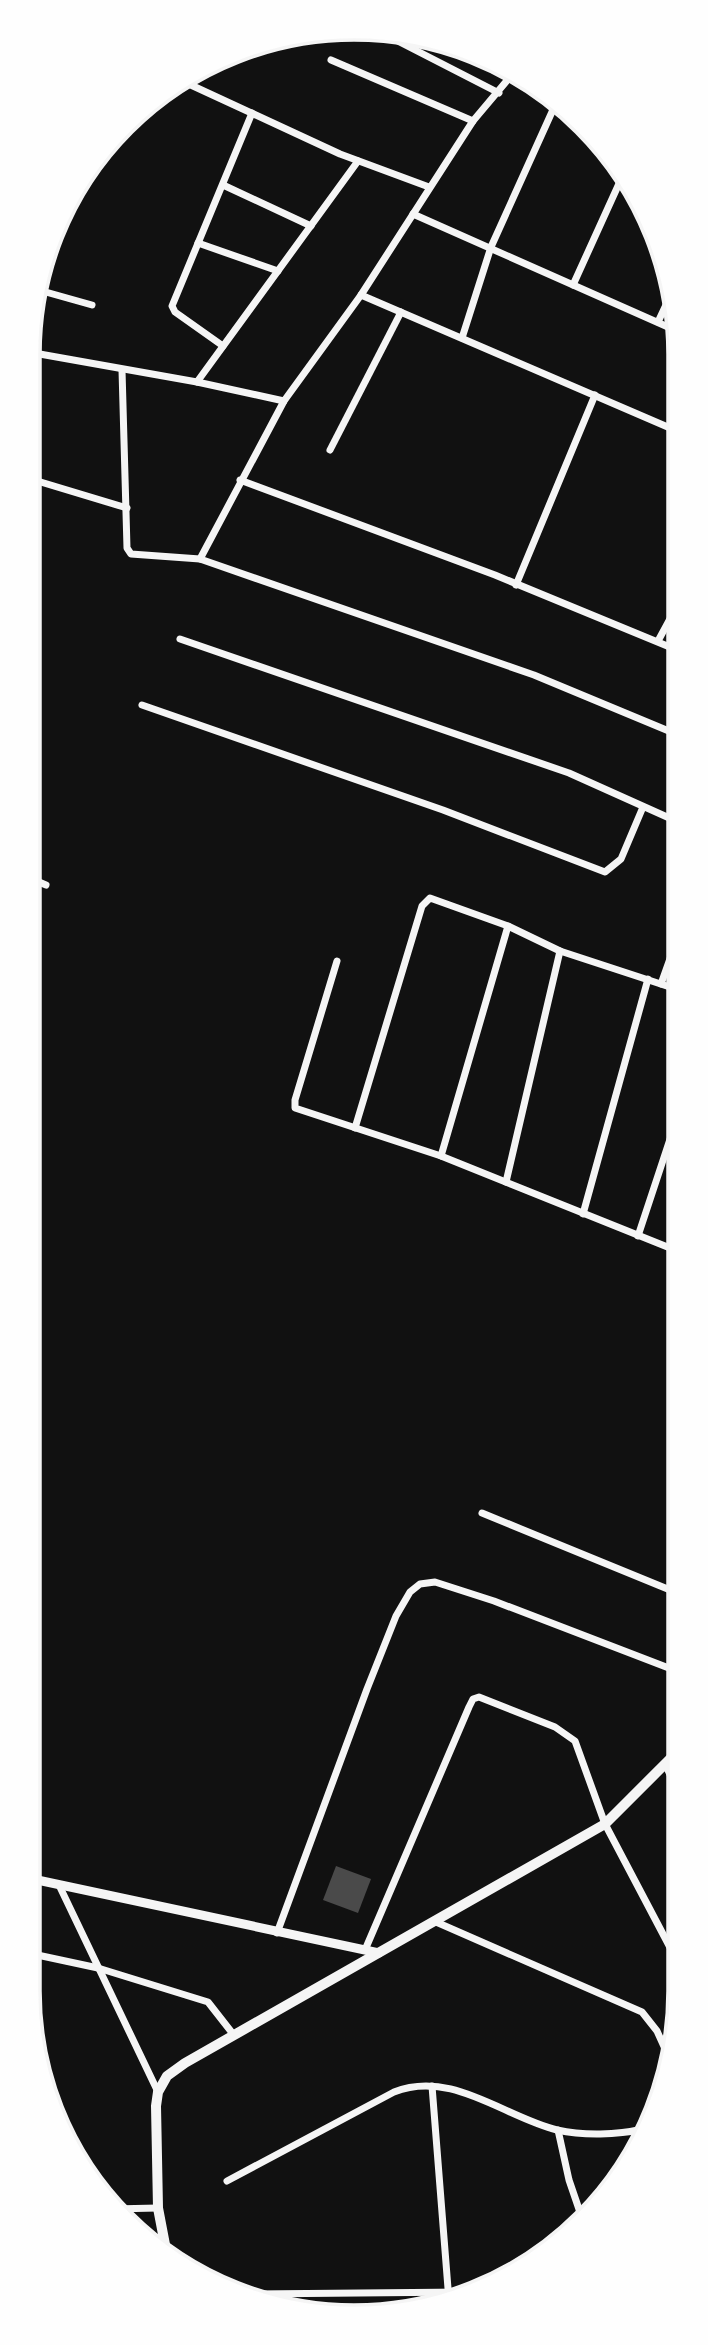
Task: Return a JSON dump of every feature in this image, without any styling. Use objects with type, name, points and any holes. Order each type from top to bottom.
[{"type":"main road","points":[[164,2241],[158,2208],[158,2092],[167,2076],[233,2034],[436,1922],[605,1824],[668,1761]]},
{"type":"street","points":[[404,44],[499,93]]},
{"type":"street","points":[[331,60],[473,121]]},
{"type":"street","points":[[200,559],[284,401],[361,295],[473,121],[508,81]]},
{"type":"street","points":[[192,85],[358,161],[429,187]]},
{"type":"street","points":[[462,338],[491,247],[552,111]]},
{"type":"street","points":[[223,346],[175,312],[172,306],[252,113]]},
{"type":"street","points":[[197,382],[358,161]]},
{"type":"street","points":[[223,185],[311,226]]},
{"type":"street","points":[[573,285],[618,185]]},
{"type":"street","points":[[413,214],[666,326]]},
{"type":"street","points":[[198,243],[278,271]]},
{"type":"street","points":[[46,292],[92,305]]},
{"type":"street","points":[[361,295],[668,427]]},
{"type":"street","points":[[658,322],[664,308]]},
{"type":"street","points":[[330,450],[401,312]]},
{"type":"street","points":[[40,354],[197,382],[284,401]]},
{"type":"street","points":[[122,370],[127,548],[131,554],[200,559],[534,675],[668,731]]},
{"type":"street","points":[[516,586],[595,395]]},
{"type":"street","points":[[240,480],[668,646]]},
{"type":"street","points":[[40,482],[127,508]]},
{"type":"street","points":[[658,641],[668,623]]},
{"type":"street","points":[[180,639],[569,773],[668,818]]},
{"type":"street","points":[[142,705],[443,810],[605,872],[621,859],[643,807]]},
{"type":"street","points":[[40,882],[46,885]]},
{"type":"street","points":[[355,1128],[426,900],[436,898],[560,950],[668,986]]},
{"type":"street","points":[[441,1156],[508,926]]},
{"type":"street","points":[[506,1182],[560,950]]},
{"type":"street","points":[[337,961],[294,1104],[300,1111],[441,1156],[668,1247]]},
{"type":"street","points":[[661,984],[668,964]]},
{"type":"street","points":[[583,1214],[648,979]]},
{"type":"street","points":[[638,1236],[668,1145]]},
{"type":"street","points":[[482,1513],[668,1589]]},
{"type":"street","points":[[277,1933],[372,1677],[397,1616],[410,1592],[420,1584],[435,1582],[494,1601],[668,1668]]},
{"type":"street","points":[[365,1950],[473,1699],[485,1699],[567,1732],[575,1741],[605,1824],[668,1944]]},
{"type":"street","points":[[665,1764],[668,1770]]},
{"type":"street","points":[[40,1881],[379,1953]]},
{"type":"street","points":[[59,1885],[158,2092]]},
{"type":"street","points":[[436,1922],[642,2012],[657,2031],[663,2045]]},
{"type":"street","points":[[40,1956],[98,1968],[208,2002],[233,2034]]},
{"type":"street","points":[[432,2086],[449,2290]]},
{"type":"street","points":[[227,2181],[394,2092],[432,2086],[484,2101],[558,2130],[616,2134],[635,2131]]},
{"type":"street","points":[[558,2130],[579,2210]]},
{"type":"street","points":[[128,2209],[158,2208]]},
{"type":"street","points":[[274,2294],[428,2296]]},
{"type":"building","points":[[336,1866],[371,1879],[358,1913],[323,1900]]}]
